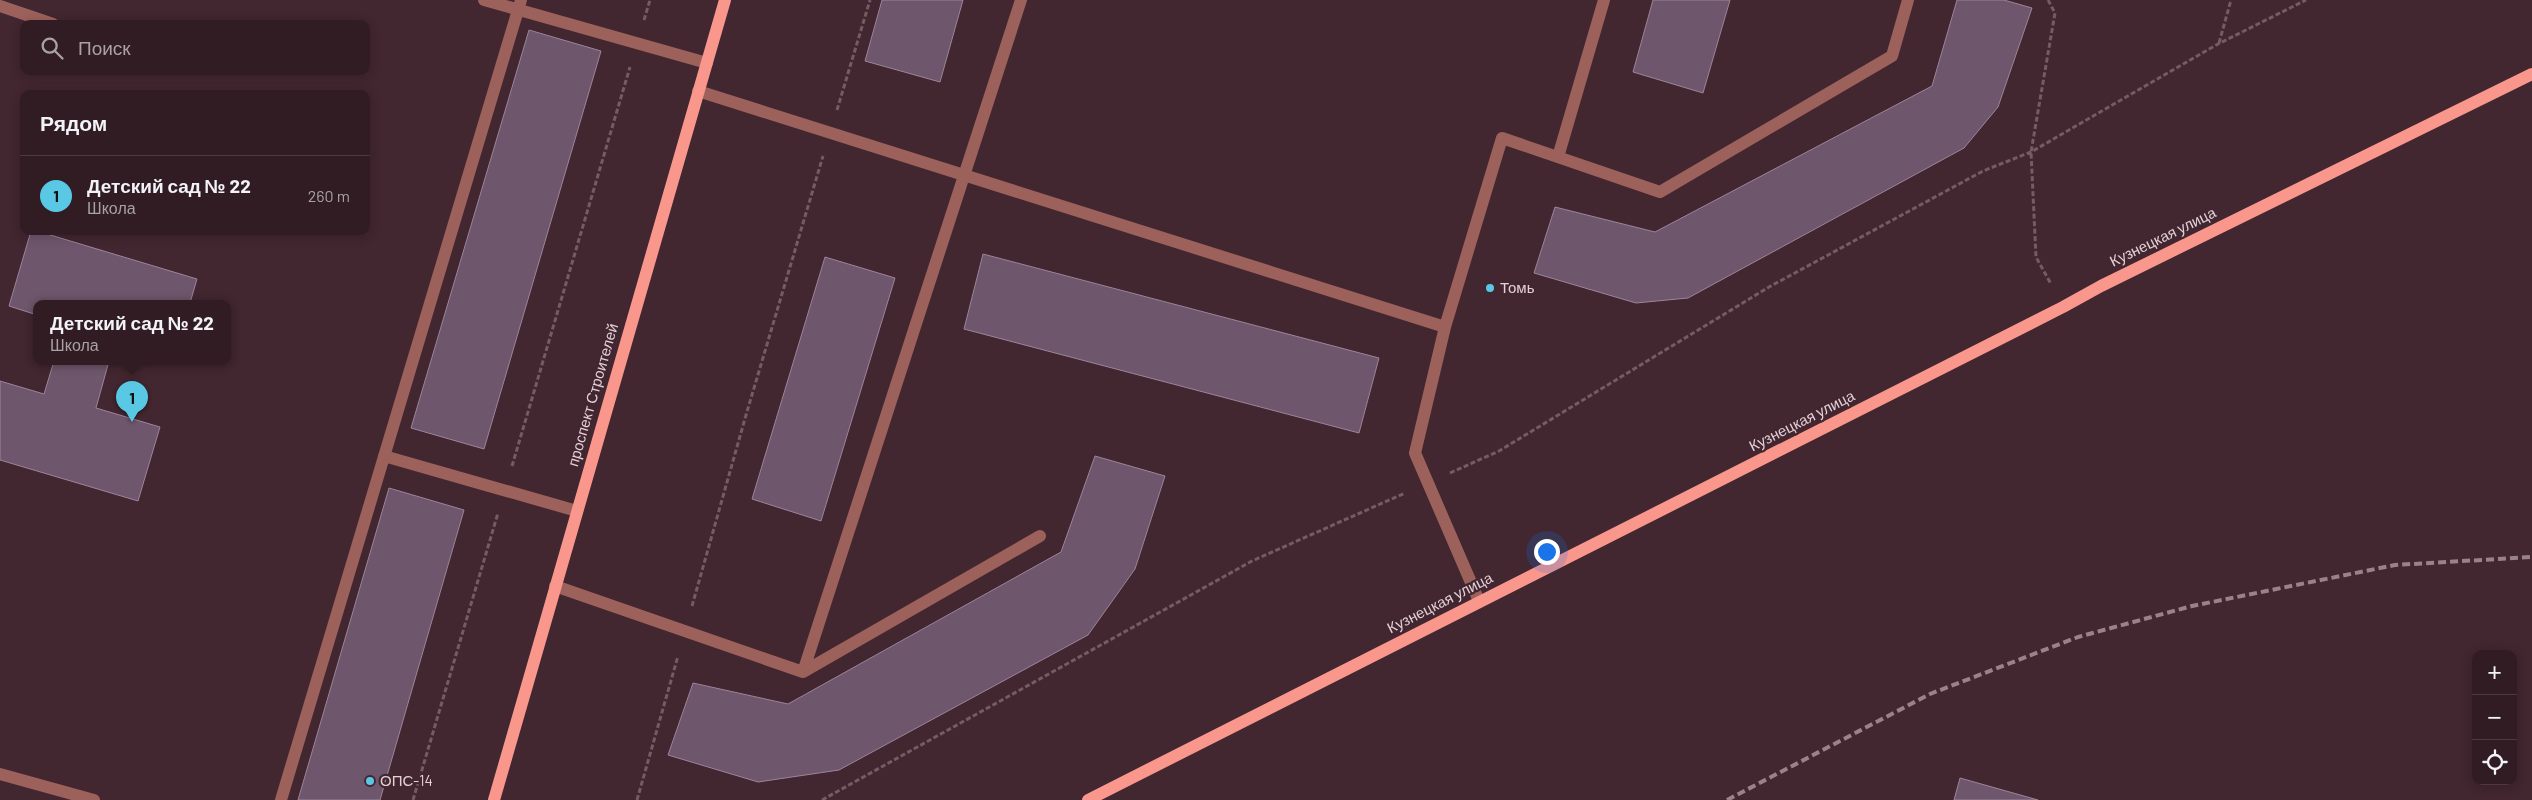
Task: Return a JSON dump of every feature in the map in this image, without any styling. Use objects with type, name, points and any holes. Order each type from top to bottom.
[{"type":"main road","name":"проспект Строителей","points":[[494,800],[725,0]]},
{"type":"main road","name":"Кузнецкая улица","points":[[1088,800],[2064,307],[2101,286],[2532,74]]},
{"type":"lane","points":[[484,0],[519,5],[637,43],[707,63]]},
{"type":"lane","points":[[803,672],[1021,0]]},
{"type":"lane","points":[[1558,158],[1604,0]]},
{"type":"lane","points":[[1479,601],[1415,454],[1445,327],[1502,138],[1660,192],[1892,56],[1908,0]]},
{"type":"lane","points":[[281,800],[519,5]]},
{"type":"lane","points":[[0,6],[41,20]]},
{"type":"lane","points":[[698,91],[1445,327]]},
{"type":"lane","points":[[384,456],[577,510]]},
{"type":"lane","points":[[556,586],[803,672],[1040,536]]},
{"type":"lane","points":[[0,774],[94,800]]},
{"type":"path","points":[[413,800],[650,0]]},
{"type":"path","points":[[637,800],[746,415],[870,0]]},
{"type":"path","points":[[2048,0],[2055,13],[2031,152],[2036,257],[2064,307]]},
{"type":"path","points":[[2218,44],[2231,0]]},
{"type":"path","points":[[822,800],[1252,561],[1499,452],[1769,287],[1983,171],[2031,152],[2218,44],[2306,0]]},
{"type":"building","points":[[882,0],[963,0],[940,82],[865,61]]},
{"type":"building","points":[[1653,0],[1730,0],[1703,93],[1633,72]]},
{"type":"building","points":[[1957,0],[2004,0],[2032,8],[1998,107],[1964,148],[1688,298],[1636,303],[1534,273],[1555,207],[1655,232],[1932,86]]},
{"type":"building","points":[[529,30],[601,51],[484,449],[411,428]]},
{"type":"building","points":[[30,235],[50,235],[197,279],[191,300],[33,300],[33,314],[9,306]]},
{"type":"building","points":[[983,254],[1379,358],[1359,433],[964,329]]},
{"type":"building","points":[[825,257],[895,278],[821,521],[752,499]]},
{"type":"building","points":[[53,365],[108,365],[96,408],[160,427],[138,501],[0,460],[0,381],[44,394]]},
{"type":"building","points":[[1095,456],[1165,476],[1135,569],[1088,635],[839,770],[758,782],[668,755],[693,683],[788,704],[1061,552]]},
{"type":"building","points":[[389,488],[464,510],[380,800],[298,800]]},
{"type":"building","points":[[1960,778],[2038,800],[1954,800]]},
{"type":"railway","points":[[1727,800],[1930,694],[2078,637],[2192,606],[2395,565],[2532,557]]},
{"type":"place","name":"Томь","points":[[1490,288]]},
{"type":"place","name":"Детский сад № 22","points":[[132,422]]},
{"type":"place","name":"ОПС-14","points":[[370,781]]}]
